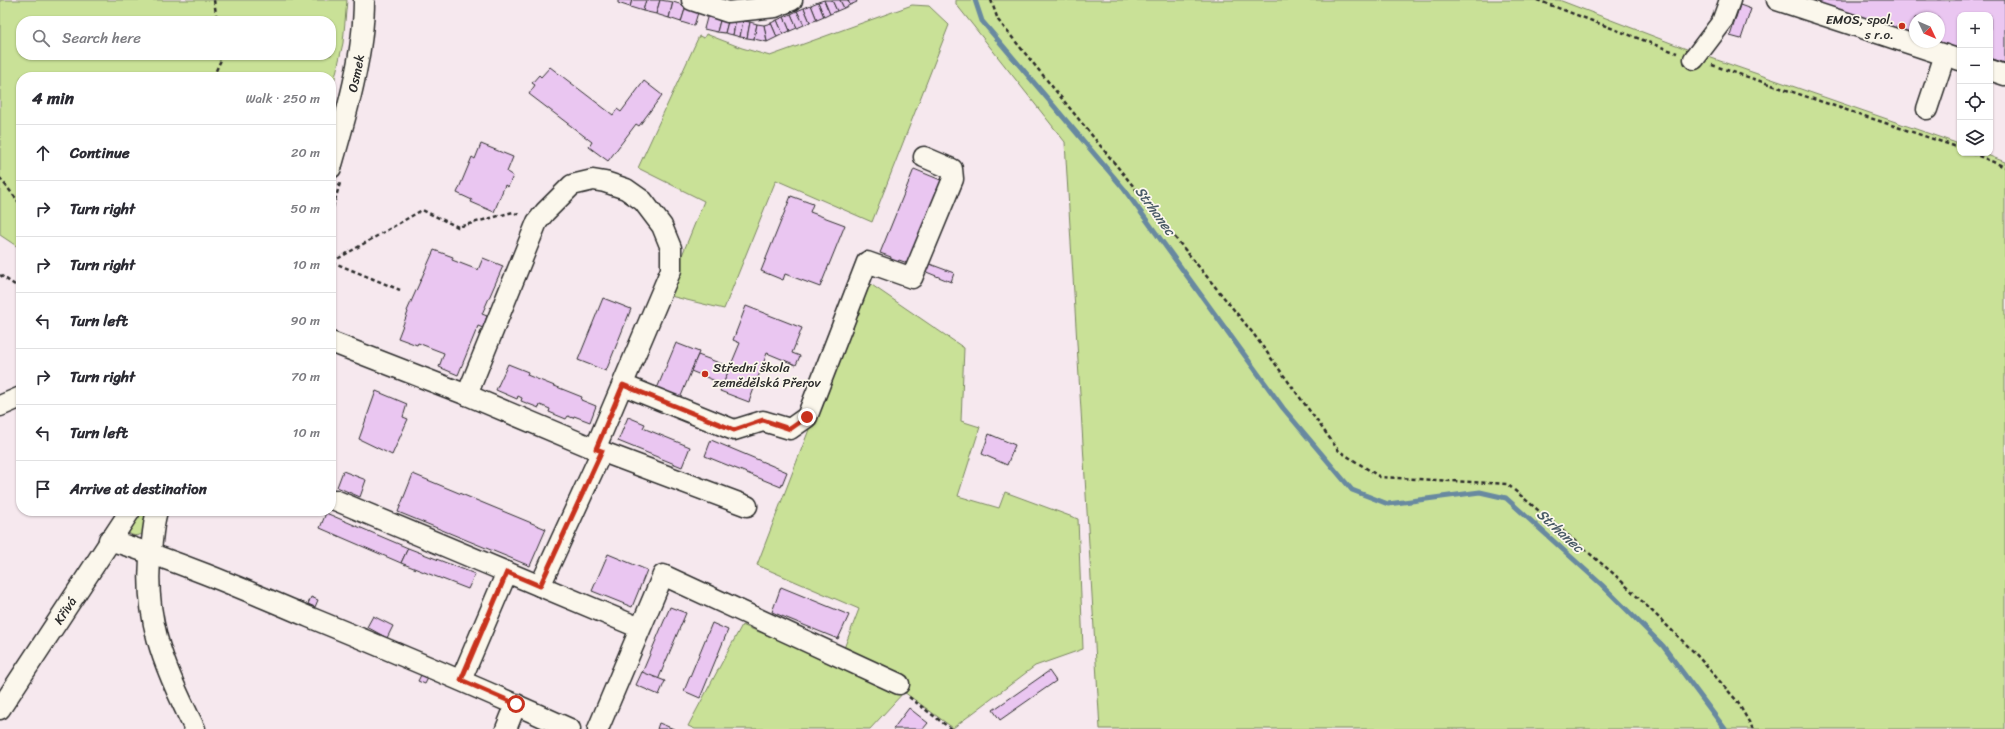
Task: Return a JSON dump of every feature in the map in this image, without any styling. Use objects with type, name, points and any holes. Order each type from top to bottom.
[{"type":"street","name":"Osmek","points":[[336,148],[349,97],[359,47],[364,0]]},
{"type":"street","points":[[692,0],[728,12],[775,7],[792,0]]},
{"type":"street","points":[[1694,59],[1720,25],[1730,0]]},
{"type":"street","points":[[1777,0],[1953,58],[1927,109]]},
{"type":"street","points":[[1993,71],[2005,75]]},
{"type":"street","points":[[623,385],[734,430],[763,420],[790,429],[807,417],[867,262],[912,278],[953,179],[952,169],[924,157]]},
{"type":"street","points":[[467,395],[537,222],[545,212],[572,185],[593,180],[605,182],[626,189],[643,201],[662,226],[671,248],[671,270],[623,385],[599,450],[540,586]]},
{"type":"street","points":[[336,344],[467,395],[599,450],[747,506]]},
{"type":"street","points":[[0,406],[16,399]]},
{"type":"street","points":[[336,500],[640,628]]},
{"type":"street","name":"Křivá","points":[[0,710],[109,540],[126,516]]},
{"type":"street","points":[[156,516],[150,552],[148,586],[152,625],[165,664],[195,729]]},
{"type":"street","points":[[109,540],[150,552],[196,570],[461,680],[570,729]]},
{"type":"street","points":[[461,680],[507,572]]},
{"type":"street","points":[[598,729],[663,575],[899,684]]},
{"type":"street","points":[[506,729],[516,704]]},
{"type":"path","points":[[214,0],[216,16]]},
{"type":"path","points":[[991,0],[998,20],[1252,332],[1339,451],[1380,477],[1508,484],[1614,574],[1694,652],[1737,701],[1753,729]]},
{"type":"path","points":[[1537,0],[1694,59],[1957,147]]},
{"type":"path","points":[[216,72],[221,60]]},
{"type":"path","points":[[1979,156],[2005,167]]},
{"type":"path","points":[[0,178],[16,199]]},
{"type":"path","points":[[336,260],[422,210],[458,227],[513,212],[537,222]]},
{"type":"path","points":[[336,264],[400,290]]},
{"type":"path","points":[[0,275],[16,286]]},
{"type":"path","points":[[899,684],[907,695],[951,729]]},
{"type":"green space","points":[[0,0],[347,0],[343,43],[336,73],[336,72],[16,72],[16,246],[0,235]]},
{"type":"green space","points":[[956,0],[1559,0],[1697,53],[1957,143],[1957,156],[1990,156],[2005,162],[2005,729],[1100,729],[1065,142],[956,4]]},
{"type":"green space","points":[[912,5],[929,6],[949,25],[872,222],[776,180],[724,309],[666,295],[704,201],[638,168],[699,36],[704,38],[706,34],[742,48],[770,56]]},
{"type":"green space","points":[[866,281],[964,348],[961,421],[980,427],[958,496],[999,508],[1005,492],[1078,519],[1083,649],[1035,666],[953,728],[904,692],[870,729],[695,729],[688,726],[742,625],[838,664],[859,609],[757,565]]},
{"type":"green space","points":[[138,516],[146,516],[143,534],[136,536],[132,535],[127,531],[127,527]]},
{"type":"building","points":[[618,0],[632,0],[630,7],[618,3]]},
{"type":"building","points":[[632,0],[646,0],[643,11],[630,7]]},
{"type":"building","points":[[646,0],[660,0],[656,14],[643,11]]},
{"type":"building","points":[[660,0],[673,2],[669,18],[656,14]]},
{"type":"building","points":[[824,0],[830,14],[824,17],[818,2]]},
{"type":"building","points":[[824,0],[832,0],[837,11],[830,14]]},
{"type":"building","points":[[832,0],[840,0],[844,8],[837,11]]},
{"type":"building","points":[[840,0],[848,0],[850,5],[844,8]]},
{"type":"building","points":[[848,0],[856,0],[857,2],[850,5]]},
{"type":"building","name":"EMOS, spol. s r.o.","points":[[1809,0],[2005,0],[2005,63],[1993,59],[1993,12],[1957,12],[1957,48],[1945,44],[1945,12],[1909,12],[1909,32]]},
{"type":"building","points":[[673,2],[686,6],[681,22],[669,18]]},
{"type":"building","points":[[818,2],[824,17],[817,20],[811,5]]},
{"type":"building","points":[[811,5],[817,20],[810,22],[804,8]]},
{"type":"building","points":[[1740,5],[1751,9],[1741,39],[1730,36]]},
{"type":"building","points":[[686,6],[699,9],[694,26],[681,22]]},
{"type":"building","points":[[804,8],[810,22],[804,25],[797,11]]},
{"type":"building","points":[[797,11],[804,25],[797,28],[791,14]]},
{"type":"building","points":[[708,14],[721,17],[717,32],[704,29]]},
{"type":"building","points":[[791,14],[797,28],[790,31],[784,17]]},
{"type":"building","points":[[721,17],[729,18],[725,33],[717,32]]},
{"type":"building","points":[[784,17],[790,31],[783,34],[777,20]]},
{"type":"building","points":[[729,18],[736,19],[733,35],[725,33]]},
{"type":"building","points":[[736,19],[743,21],[740,37],[733,35]]},
{"type":"building","points":[[777,20],[783,34],[777,37],[771,23]]},
{"type":"building","points":[[743,21],[750,22],[747,38],[740,37]]},
{"type":"building","points":[[750,22],[757,24],[754,39],[747,38]]},
{"type":"building","points":[[771,23],[777,37],[767,42],[764,25]]},
{"type":"building","points":[[757,24],[764,25],[767,42],[754,39]]},
{"type":"building","points":[[550,67],[613,115],[617,109],[621,112],[644,81],[662,95],[639,126],[636,124],[608,161],[589,147],[592,142],[529,94],[535,85],[532,83],[539,75],[541,77]]},
{"type":"building","points":[[481,144],[513,157],[507,172],[513,176],[508,187],[505,185],[494,212],[471,202],[472,200],[457,193],[472,157],[475,159]]},
{"type":"building","points":[[914,169],[943,181],[910,264],[899,260],[897,263],[890,261],[891,257],[880,253]]},
{"type":"building","points":[[791,196],[813,204],[810,212],[845,225],[820,287],[785,274],[783,280],[761,271]]},
{"type":"building","points":[[434,250],[453,257],[452,260],[478,270],[483,258],[503,266],[482,314],[487,316],[483,328],[478,326],[458,375],[439,367],[444,353],[418,343],[417,345],[398,338],[408,312],[407,311]]},
{"type":"building","points":[[927,263],[954,273],[951,282],[924,271]]},
{"type":"building","points":[[603,298],[631,309],[606,371],[578,360]]},
{"type":"building","points":[[746,306],[802,328],[792,353],[800,356],[796,365],[767,353],[749,402],[720,391],[740,343],[733,340]]},
{"type":"building","points":[[676,343],[699,352],[679,401],[656,391]]},
{"type":"building","points":[[698,355],[730,367],[723,384],[691,371]]},
{"type":"building","points":[[508,364],[528,372],[527,375],[582,397],[581,400],[596,406],[590,422],[574,416],[573,418],[568,416],[566,419],[549,412],[550,409],[540,405],[539,408],[521,401],[522,398],[518,396],[517,399],[496,390]]},
{"type":"building","points":[[376,391],[407,404],[403,417],[408,419],[392,455],[359,439]]},
{"type":"building","points":[[628,417],[645,424],[643,428],[690,447],[682,467],[618,441]]},
{"type":"building","points":[[989,434],[1015,445],[1007,465],[982,454]]},
{"type":"building","points":[[711,440],[787,472],[781,487],[705,456]]},
{"type":"building","points":[[343,471],[366,480],[360,497],[337,487]]},
{"type":"building","points":[[413,474],[546,529],[530,566],[398,512]]},
{"type":"building","points":[[325,516],[333,516],[408,548],[401,563],[320,528]]},
{"type":"building","points":[[408,548],[475,574],[468,589],[401,563]]},
{"type":"building","points":[[608,554],[647,570],[632,607],[592,591]]},
{"type":"building","points":[[781,587],[849,615],[838,639],[772,612]]},
{"type":"building","points":[[311,597],[318,600],[315,607],[308,604]]},
{"type":"building","points":[[670,607],[686,613],[658,680],[642,673]]},
{"type":"building","points":[[373,616],[393,626],[387,638],[367,627]]},
{"type":"building","points":[[712,623],[728,630],[700,698],[684,691]]},
{"type":"building","points":[[1049,671],[1056,681],[1000,720],[993,710]]},
{"type":"building","points":[[642,672],[665,681],[659,695],[636,685]]},
{"type":"building","points":[[421,675],[428,678],[425,684],[418,681]]},
{"type":"building","points":[[909,708],[928,723],[923,729],[893,729]]},
{"type":"building","points":[[659,723],[674,729],[657,729]]},
{"type":"waterway","name":"Strhanec","points":[[975,0],[982,21],[1124,189],[1283,408],[1352,490],[1388,504],[1480,492],[1506,498],[1602,585],[1663,646],[1725,729]]},
{"type":"place","name":"EMOS, spol. s r.o.","points":[[1902,26]]},
{"type":"place","name":"Střední škola zemědělská Přerov","points":[[705,374]]},
{"type":"route","points":[[516,704],[461,680],[507,572],[540,586],[602,451],[596,449],[623,385],[734,430],[763,420],[790,429],[807,417]]}]
